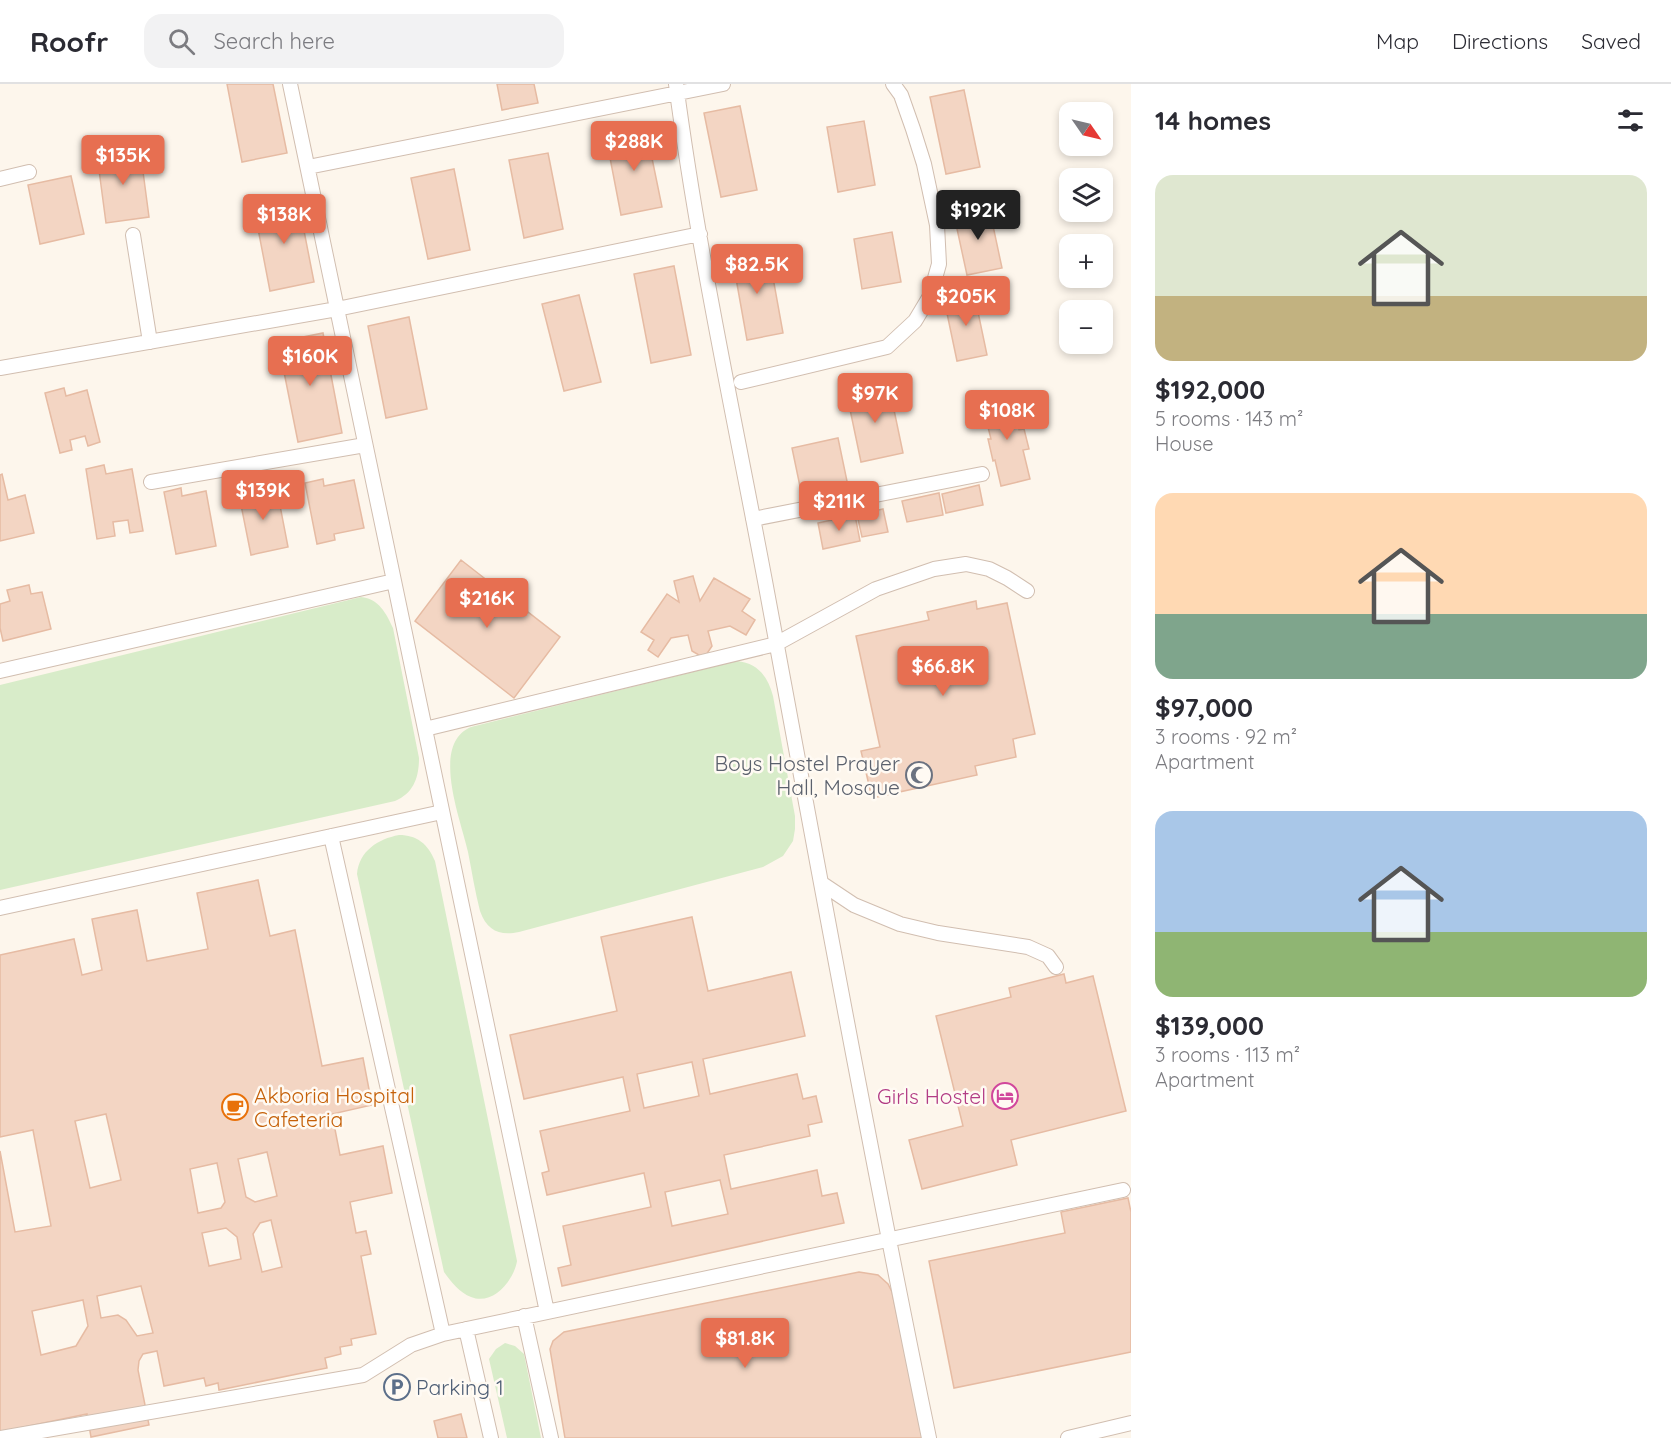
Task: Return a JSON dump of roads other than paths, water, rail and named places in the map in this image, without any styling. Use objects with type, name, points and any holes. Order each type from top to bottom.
[{"type":"lane","points":[[290,84],[547,1312]]},
{"type":"lane","points":[[308,167],[676,88],[723,84]]},
{"type":"lane","points":[[741,382],[887,347],[915,321],[930,296],[939,264],[937,225],[924,164],[902,95],[893,84]]},
{"type":"lane","points":[[676,88],[700,234],[776,644],[888,1240],[928,1438]]},
{"type":"lane","points":[[0,179],[29,172]]},
{"type":"lane","points":[[133,234],[150,342]]},
{"type":"lane","points":[[0,368],[337,309],[700,234]]},
{"type":"lane","points":[[151,482],[365,445]]},
{"type":"lane","points":[[753,519],[981,474]]},
{"type":"lane","points":[[425,729],[776,644],[876,589],[934,569],[966,564],[989,569],[1027,591]]},
{"type":"lane","points":[[0,671],[394,581]]},
{"type":"lane","points":[[0,908],[442,812]]},
{"type":"lane","points":[[331,836],[443,1334]]},
{"type":"lane","points":[[821,883],[855,905],[900,924],[938,933],[1028,947],[1048,956],[1056,968]]},
{"type":"lane","points":[[1,1438],[363,1375],[411,1345],[443,1334],[1123,1190]]},
{"type":"lane","points":[[524,1316],[551,1438]]},
{"type":"lane","points":[[466,1329],[491,1438]]},
{"type":"lane","points":[[1068,1438],[1131,1423]]},
{"type":"place","name":"Boys Hostel Prayer Hall, Mosque","points":[[919,775]]},
{"type":"place","name":"Girls Hostel","points":[[1005,1096]]},
{"type":"place","name":"Akboria Hospital Cafeteria","points":[[235,1107]]},
{"type":"place","name":"Parking 1","points":[[397,1387]]}]
